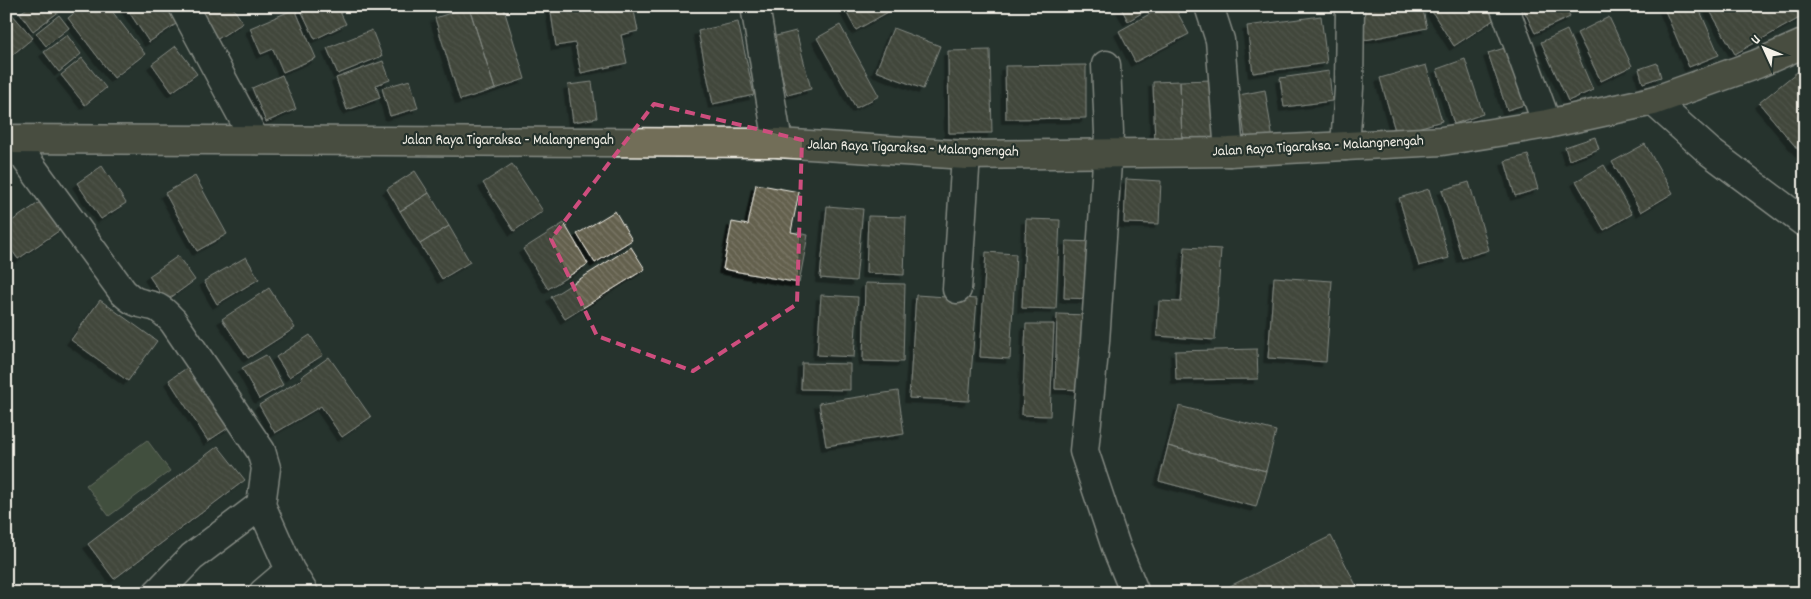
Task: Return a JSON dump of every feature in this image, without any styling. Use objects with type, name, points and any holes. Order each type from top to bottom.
[{"type":"main road","name":"Jalan Raya Tigaraksa - Malangnengah","points":[[9,140],[778,143],[966,155],[1229,152],[1442,141],[1547,124],[1653,101],[1749,68],[1805,43]]},
{"type":"street","points":[[183,6],[255,140]]},
{"type":"street","points":[[755,6],[778,143]]},
{"type":"street","points":[[1209,6],[1220,40],[1229,152]]},
{"type":"street","points":[[1345,146],[1351,45],[1350,6]]},
{"type":"street","points":[[1504,6],[1547,124]]},
{"type":"street","points":[[1106,64],[1109,119],[1096,333],[1084,451],[1116,547],[1135,593]]},
{"type":"street","points":[[1653,101],[1710,152],[1805,223]]},
{"type":"street","points":[[9,140],[123,292],[133,302],[153,306],[173,321],[248,431],[261,451],[266,468],[261,505],[290,570],[304,593]]},
{"type":"street","points":[[957,289],[966,155]]},
{"type":"street","points":[[157,593],[192,557],[261,505]]},
{"type":"street","points":[[263,593],[290,570]]},
{"type":"highlighted area","points":[[654,104],[802,140],[797,304],[693,371],[597,336],[551,239]]},
{"type":"green space","points":[[147,440],[170,471],[109,516],[86,485]]},
{"type":"building","points":[[30,6],[56,6],[60,11],[33,31],[20,13]]},
{"type":"building","points":[[83,6],[108,6],[145,54],[114,78],[68,18]]},
{"type":"building","points":[[125,6],[169,6],[179,22],[149,42]]},
{"type":"building","points":[[194,6],[232,6],[243,23],[216,40]]},
{"type":"building","points":[[299,6],[337,6],[346,24],[315,39]]},
{"type":"building","points":[[503,6],[525,79],[495,89],[469,7]]},
{"type":"building","points":[[550,6],[633,6],[638,31],[621,35],[627,63],[581,73],[575,43],[556,46]]},
{"type":"building","points":[[843,6],[899,6],[856,30]]},
{"type":"building","points":[[1120,6],[1154,6],[1128,21]]},
{"type":"building","points":[[1164,6],[1174,6],[1189,34],[1135,62],[1119,31]]},
{"type":"building","points":[[1359,6],[1422,6],[1427,28],[1365,40]]},
{"type":"building","points":[[1437,6],[1491,6],[1498,17],[1454,46],[1431,10]]},
{"type":"building","points":[[1522,6],[1565,6],[1570,17],[1535,33]]},
{"type":"building","points":[[1663,6],[1698,6],[1719,55],[1689,67]]},
{"type":"building","points":[[1714,6],[1798,6],[1803,16],[1735,54],[1709,9]]},
{"type":"building","points":[[469,7],[495,89],[460,100],[435,18]]},
{"type":"building","points":[[295,9],[316,58],[283,72],[273,49],[261,54],[250,28]]},
{"type":"building","points":[[10,12],[33,38],[6,60],[6,15]]},
{"type":"building","points":[[59,15],[69,28],[46,46],[36,33]]},
{"type":"building","points":[[1321,16],[1327,63],[1253,73],[1247,26]]},
{"type":"building","points":[[1609,17],[1632,66],[1601,81],[1577,33]]},
{"type":"building","points":[[738,22],[754,95],[713,104],[698,31]]},
{"type":"building","points":[[840,25],[879,96],[856,108],[817,38]]},
{"type":"building","points":[[893,28],[940,46],[923,89],[876,71]]},
{"type":"building","points":[[372,30],[382,56],[338,74],[327,48]]},
{"type":"building","points":[[1567,30],[1593,90],[1568,101],[1541,42]]},
{"type":"building","points":[[796,31],[811,89],[787,95],[772,37]]},
{"type":"building","points":[[67,35],[81,54],[59,72],[44,52]]},
{"type":"building","points":[[176,46],[197,74],[172,92],[152,64]]},
{"type":"building","points":[[1508,47],[1527,104],[1507,110],[1488,53]]},
{"type":"building","points":[[990,50],[992,133],[949,133],[948,51]]},
{"type":"building","points":[[82,58],[106,88],[85,105],[61,75]]},
{"type":"building","points":[[1465,59],[1483,114],[1454,124],[1437,69]]},
{"type":"building","points":[[383,61],[390,80],[376,85],[380,98],[347,110],[336,78]]},
{"type":"building","points":[[1657,63],[1661,77],[1643,83],[1639,69]]},
{"type":"building","points":[[1086,65],[1086,118],[1006,119],[1005,66]]},
{"type":"building","points":[[1426,65],[1442,121],[1396,134],[1380,78]]},
{"type":"building","points":[[1329,71],[1332,101],[1284,107],[1280,78]]},
{"type":"building","points":[[1797,72],[1805,82],[1805,158],[1759,103]]},
{"type":"building","points":[[282,75],[296,109],[266,122],[252,88]]},
{"type":"building","points":[[410,80],[418,108],[390,116],[382,88]]},
{"type":"building","points":[[1212,80],[1214,142],[1182,143],[1180,81]]},
{"type":"building","points":[[1180,81],[1182,143],[1155,145],[1153,82]]},
{"type":"building","points":[[592,82],[597,118],[573,122],[568,85]]},
{"type":"building","points":[[1265,90],[1273,140],[1246,144],[1239,95]]},
{"type":"building","points":[[1595,137],[1599,149],[1569,160],[1565,147]]},
{"type":"building","points":[[1645,144],[1673,193],[1641,212],[1612,162]]},
{"type":"building","points":[[1528,155],[1538,189],[1515,196],[1505,161]]},
{"type":"building","points":[[512,164],[543,211],[514,231],[483,183]]},
{"type":"building","points":[[1604,165],[1632,214],[1604,230],[1576,181]]},
{"type":"building","points":[[102,166],[126,203],[101,219],[77,183]]},
{"type":"building","points":[[415,171],[429,193],[400,211],[387,189]]},
{"type":"building","points":[[195,176],[227,234],[197,251],[165,193]]},
{"type":"building","points":[[1126,179],[1161,181],[1159,224],[1124,223]]},
{"type":"building","points":[[1469,182],[1489,250],[1462,258],[1442,190]]},
{"type":"building","points":[[756,184],[799,192],[791,232],[808,235],[799,283],[723,269],[732,222],[748,225]]},
{"type":"building","points":[[1429,189],[1449,258],[1419,266],[1399,198]]},
{"type":"building","points":[[429,193],[449,226],[420,244],[400,211]]},
{"type":"building","points":[[43,200],[63,228],[18,259],[6,242],[6,225]]},
{"type":"building","points":[[827,206],[863,209],[856,281],[820,278]]},
{"type":"building","points":[[615,211],[632,240],[595,263],[577,234]]},
{"type":"building","points":[[868,216],[906,217],[904,275],[866,273]]},
{"type":"building","points":[[1026,219],[1060,220],[1056,309],[1022,308]]},
{"type":"building","points":[[564,223],[588,264],[548,289],[523,249]]},
{"type":"building","points":[[449,226],[470,262],[442,279],[420,244]]},
{"type":"building","points":[[1066,241],[1095,242],[1093,299],[1064,298]]},
{"type":"building","points":[[631,247],[645,269],[565,319],[551,297]]},
{"type":"building","points":[[1185,247],[1221,249],[1215,340],[1157,336],[1159,301],[1181,302]]},
{"type":"building","points":[[986,252],[1016,254],[1010,359],[980,357]]},
{"type":"building","points":[[178,256],[195,280],[166,301],[149,276]]},
{"type":"building","points":[[246,257],[259,279],[217,304],[204,281]]},
{"type":"building","points":[[1274,277],[1332,281],[1326,362],[1268,358]]},
{"type":"building","points":[[865,283],[905,284],[903,362],[863,361]]},
{"type":"building","points":[[269,288],[295,328],[248,358],[222,319]]},
{"type":"building","points":[[821,295],[858,297],[854,357],[817,355]]},
{"type":"building","points":[[916,295],[977,299],[969,401],[909,398]]},
{"type":"building","points":[[100,300],[157,341],[128,381],[71,340]]},
{"type":"building","points":[[1057,314],[1089,315],[1086,390],[1055,389]]},
{"type":"building","points":[[1026,324],[1054,324],[1050,416],[1022,415]]},
{"type":"building","points":[[310,335],[323,355],[289,377],[276,357]]},
{"type":"building","points":[[1257,349],[1258,379],[1176,380],[1175,351]]},
{"type":"building","points":[[266,355],[283,385],[259,399],[242,368]]},
{"type":"building","points":[[329,357],[371,417],[342,437],[321,406],[275,433],[259,405],[302,379],[301,377]]},
{"type":"building","points":[[802,363],[850,364],[850,390],[801,389]]},
{"type":"building","points":[[191,365],[231,426],[208,441],[169,380]]},
{"type":"building","points":[[898,391],[904,434],[826,446],[819,403]]},
{"type":"building","points":[[1179,406],[1276,431],[1266,471],[1168,446]]},
{"type":"building","points":[[218,446],[245,480],[114,579],[88,544]]},
{"type":"building","points":[[1168,446],[1266,471],[1256,507],[1159,481]]},
{"type":"building","points":[[1331,536],[1360,593],[1233,593],[1230,586]]}]
